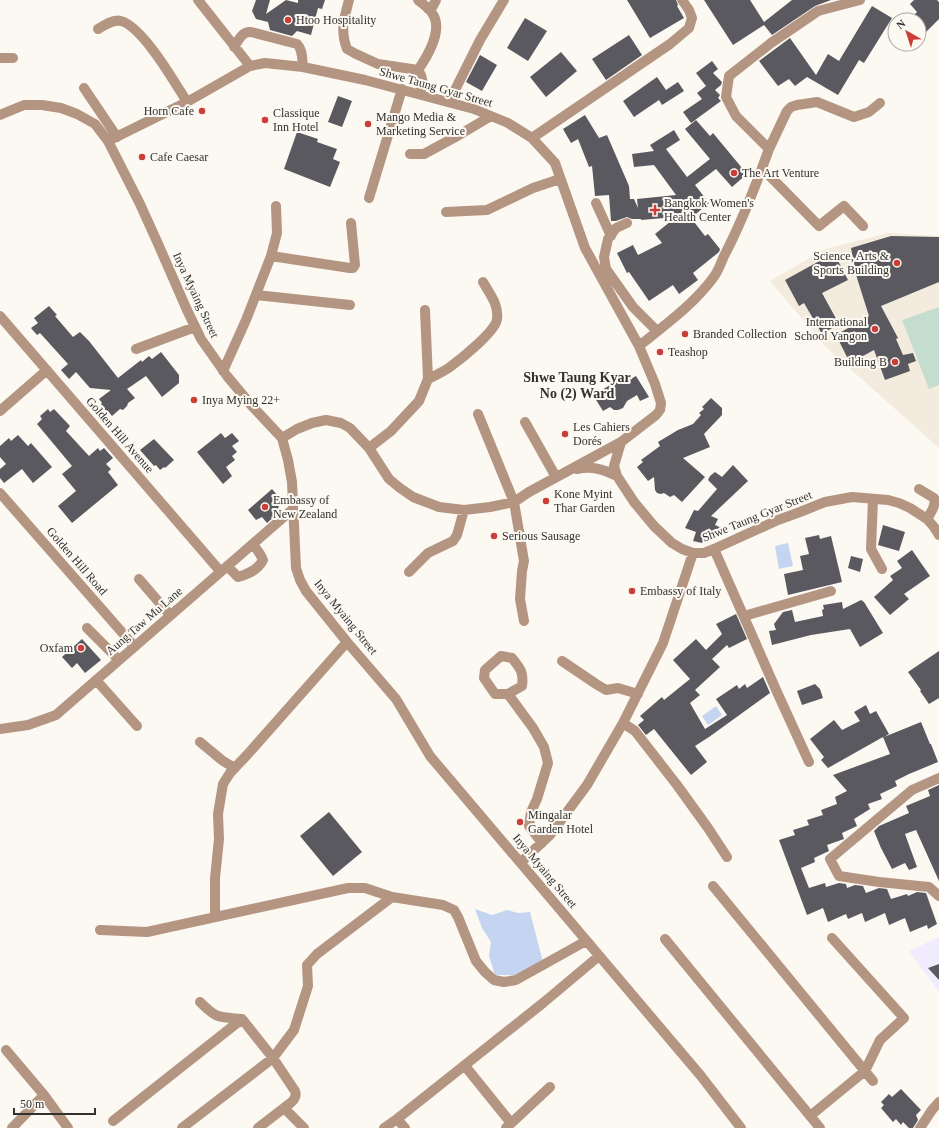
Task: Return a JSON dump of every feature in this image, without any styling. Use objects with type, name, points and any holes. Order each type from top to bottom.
[{"type":"street","points":[[84,88],[112,139],[187,102],[250,66],[198,0]]},
{"type":"street","points":[[349,0],[344,22],[343,38],[347,49],[378,64],[418,70],[423,81],[420,94]]},
{"type":"street","points":[[418,0],[433,14],[436,22],[436,32],[427,57],[418,70]]},
{"type":"street","points":[[428,9],[433,6],[436,0]]},
{"type":"street","points":[[449,102],[480,40],[504,0]]},
{"type":"street","points":[[532,138],[670,44],[689,28],[692,18],[689,10],[682,0]]},
{"type":"street","points":[[769,149],[736,116],[726,97],[729,76],[771,43],[818,11],[860,0]]},
{"type":"street","points":[[98,29],[110,22],[120,21],[133,27],[155,52],[187,102]]},
{"type":"street","points":[[234,47],[243,33],[247,32],[297,44],[300,46],[302,51],[303,67]]},
{"type":"street","points":[[0,58],[13,58]]},
{"type":"street","name":"Shwe Taung Gyar Street","points":[[250,66],[265,63],[303,67],[402,89],[474,109],[508,123],[532,138],[555,164],[585,248],[639,346],[655,384],[661,403],[660,410],[656,415],[621,442],[529,492],[514,502],[464,510],[439,508],[413,498],[389,479],[370,448],[350,428],[341,423],[326,420],[312,423],[282,438]]},
{"type":"street","points":[[369,198],[402,89]]},
{"type":"street","points":[[639,346],[687,307],[713,277],[738,228],[769,149],[787,111],[791,107],[797,105],[817,102],[854,117],[869,112],[880,103]]},
{"type":"street","name":"Inya Myaing Street","points":[[0,115],[24,106],[61,108],[77,114],[95,124],[112,139],[194,327],[223,371],[252,406],[282,438],[292,482],[296,568],[306,591],[396,699],[430,756],[701,1076],[742,1128]]},
{"type":"street","points":[[410,154],[424,154],[459,136],[491,116]]},
{"type":"street","points":[[762,168],[819,226],[844,206],[863,226]]},
{"type":"street","points":[[446,212],[487,210],[532,188],[560,180]]},
{"type":"street","points":[[596,203],[611,236]]},
{"type":"street","points":[[223,371],[246,320],[271,256],[277,233],[276,206]]},
{"type":"street","points":[[271,256],[353,268],[355,265],[351,223]]},
{"type":"street","points":[[627,223],[616,228],[608,239],[604,257],[606,269],[633,307],[657,331]]},
{"type":"street","points":[[428,379],[449,367],[471,350],[496,324],[496,303],[483,282]]},
{"type":"street","points":[[256,295],[350,305]]},
{"type":"street","points":[[370,448],[391,431],[419,401],[428,379],[425,310]]},
{"type":"street","name":"Golden Hill Avenue","points":[[0,316],[224,568],[238,577],[247,574],[260,566],[263,560],[253,544]]},
{"type":"street","points":[[136,349],[194,327]]},
{"type":"street","points":[[0,411],[47,370]]},
{"type":"street","points":[[478,414],[514,502],[524,561],[520,599],[524,621]]},
{"type":"street","points":[[525,422],[556,477]]},
{"type":"street","points":[[616,476],[614,466],[621,442]]},
{"type":"street","points":[[571,470],[598,468],[616,476]]},
{"type":"street","name":"Shwe Taung Gyar Street","points":[[616,476],[634,502],[654,526],[672,543],[693,553],[714,549],[778,520],[825,502],[852,497],[888,500],[899,503],[910,508],[926,519],[939,535]]},
{"type":"street","points":[[920,489],[934,498],[935,502],[933,509],[926,519]]},
{"type":"street","name":"Golden Hill Road","points":[[0,493],[134,646]]},
{"type":"street","points":[[873,499],[872,549],[882,569]]},
{"type":"street","name":"Aung Taw Mu Lane","points":[[0,729],[28,726],[56,715],[293,509]]},
{"type":"street","points":[[409,572],[428,553],[453,541],[457,536],[464,510]]},
{"type":"street","points":[[714,549],[809,762]]},
{"type":"street","points":[[521,862],[550,835],[587,785],[623,723],[663,643],[693,553]]},
{"type":"street","points":[[139,579],[170,615]]},
{"type":"street","points":[[744,616],[831,591]]},
{"type":"street","points":[[87,628],[119,660]]},
{"type":"street","points":[[215,916],[215,878],[219,839],[218,814],[223,784],[230,773],[347,642]]},
{"type":"street","points":[[562,662],[606,690],[618,688],[638,694]]},
{"type":"street","points":[[96,680],[137,726]]},
{"type":"street","points":[[508,694],[533,728],[544,747],[548,763],[531,812],[529,826],[542,843]]},
{"type":"street","points":[[623,723],[635,731],[677,784],[727,857]]},
{"type":"street","points":[[200,742],[223,761],[235,768]]},
{"type":"street","points":[[939,778],[912,790],[830,859],[839,876],[929,887],[939,896]]},
{"type":"street","points":[[713,886],[873,1081]]},
{"type":"street","points":[[100,930],[147,932],[348,888],[365,888],[392,897],[443,905],[454,910],[476,961],[484,972],[494,980],[504,982],[516,980],[586,941]]},
{"type":"street","points":[[182,1128],[273,1058],[294,1030],[308,986],[307,965],[317,954],[392,897]]},
{"type":"street","points":[[810,1116],[865,1071],[880,1040],[904,1018],[832,938]]},
{"type":"street","points":[[665,939],[820,1128]]},
{"type":"street","points":[[384,1128],[397,1120],[465,1066],[599,956]]},
{"type":"street","points":[[200,1002],[211,1013],[219,1018],[242,1019],[273,1058],[297,1095],[296,1098],[258,1128]]},
{"type":"street","points":[[113,1121],[242,1019]]},
{"type":"street","points":[[6,1050],[44,1094],[68,1128]]},
{"type":"street","points":[[465,1066],[508,1126],[550,1087]]},
{"type":"street","points":[[12,1128],[44,1094]]},
{"type":"street","points":[[920,1128],[939,1102]]},
{"type":"street","points":[[284,1108],[304,1128]]},
{"type":"street","points":[[397,1120],[405,1128]]},
{"type":"shaded area","name":"International School Yangon","points":[[888,233],[939,236],[939,448],[828,349],[770,281],[825,249]]},
{"type":"shaded area","points":[[939,937],[939,992],[909,951]]},
{"type":"green space","points":[[939,307],[939,385],[929,389],[902,320]]},
{"type":"water","points":[[788,543],[793,566],[779,569],[775,546]]},
{"type":"water","points":[[716,706],[722,715],[708,725],[702,716]]},
{"type":"water","points":[[475,909],[492,915],[507,910],[518,913],[530,912],[543,962],[518,975],[495,975],[489,956],[491,942],[482,928]]},
{"type":"building","name":"Htoo Hospitality","points":[[256,0],[270,0],[266,14],[286,0],[298,3],[298,0],[325,0],[322,9],[318,8],[311,35],[297,31],[292,36],[270,30],[268,22],[256,19],[252,11]]},
{"type":"building","points":[[627,0],[676,0],[677,6],[684,18],[650,38]]},
{"type":"building","points":[[704,0],[750,0],[764,22],[792,0],[831,0],[815,6],[772,35],[764,25],[733,45]]},
{"type":"building","points":[[914,0],[937,0],[939,2],[939,19],[927,31],[927,12],[917,12],[910,4]]},
{"type":"building","points":[[872,6],[887,15],[887,26],[864,63],[859,60],[838,95],[807,77],[795,86],[789,79],[778,86],[759,61],[790,38],[816,75],[828,54],[839,61]]},
{"type":"building","points":[[525,18],[547,31],[528,61],[507,48]]},
{"type":"building","points":[[629,35],[642,55],[606,80],[592,59]]},
{"type":"building","points":[[561,52],[577,71],[546,97],[530,77]]},
{"type":"building","points":[[480,55],[497,65],[482,91],[466,82]]},
{"type":"building","points":[[712,61],[718,69],[713,73],[722,82],[721,85],[715,90],[720,95],[718,98],[721,101],[691,123],[683,112],[702,99],[697,93],[706,86],[696,73]]},
{"type":"building","points":[[657,77],[666,90],[678,82],[684,91],[662,105],[659,100],[634,117],[623,101]]},
{"type":"building","points":[[338,96],[352,101],[342,127],[328,122]]},
{"type":"building","points":[[585,115],[599,138],[607,135],[629,186],[630,199],[634,199],[638,208],[637,199],[676,195],[654,165],[634,167],[632,154],[654,151],[650,145],[674,130],[680,140],[666,149],[687,177],[710,159],[685,129],[696,120],[710,136],[713,133],[747,174],[732,187],[716,169],[695,185],[709,203],[691,218],[705,236],[708,234],[720,249],[719,252],[693,273],[698,280],[679,294],[673,285],[649,301],[629,272],[627,273],[617,253],[633,245],[638,255],[662,243],[655,234],[676,217],[641,220],[627,217],[616,221],[611,221],[609,195],[595,196],[592,166],[589,167],[578,139],[571,143],[563,129]]},
{"type":"building","points":[[297,132],[318,139],[317,142],[337,149],[333,159],[340,162],[330,187],[284,169]]},
{"type":"building","name":"Science, Arts & Sports Building","points":[[891,236],[939,237],[939,282],[881,306],[898,338],[896,339],[903,355],[913,353],[916,361],[908,364],[910,371],[885,380],[874,350],[850,363],[836,335],[869,316],[857,278],[851,248]]},
{"type":"building","points":[[834,253],[848,280],[822,293],[839,324],[822,334],[804,303],[799,306],[785,280]]},
{"type":"building","points":[[49,306],[57,315],[55,316],[73,337],[80,332],[89,341],[118,378],[141,360],[142,362],[149,356],[152,359],[161,352],[179,375],[179,383],[162,397],[146,376],[127,389],[135,398],[128,403],[123,410],[120,409],[112,416],[108,411],[106,411],[99,399],[111,390],[90,388],[76,372],[69,379],[61,370],[68,364],[40,333],[37,335],[31,328],[38,323],[34,318]]},
{"type":"building","points":[[636,376],[649,397],[640,401],[637,395],[627,401],[623,408],[614,410],[610,407],[603,411],[593,395],[619,380],[622,384]]},
{"type":"building","points":[[711,398],[722,408],[722,415],[704,434],[710,447],[683,458],[705,477],[682,502],[674,495],[670,497],[664,493],[657,493],[655,490],[654,477],[648,481],[637,467],[643,462],[641,460],[660,446],[658,442],[678,430],[693,424],[701,415],[699,413],[704,409],[702,407]]},
{"type":"building","points":[[48,409],[50,412],[54,409],[70,426],[66,431],[89,456],[98,448],[100,451],[104,448],[113,458],[106,464],[111,469],[108,472],[118,485],[72,523],[58,506],[76,491],[62,474],[72,466],[37,424],[42,419],[40,416]]},
{"type":"building","points":[[221,433],[225,438],[232,433],[239,441],[232,446],[237,452],[232,456],[235,460],[226,467],[232,476],[223,484],[197,452]]},
{"type":"building","points":[[18,435],[28,446],[31,443],[52,467],[33,483],[22,469],[4,483],[0,478],[0,469],[6,464],[0,457],[0,446],[9,438],[11,441]]},
{"type":"building","points":[[154,439],[174,460],[165,468],[164,467],[160,470],[156,465],[154,466],[140,450]]},
{"type":"building","points":[[733,465],[748,481],[711,516],[718,519],[715,525],[724,529],[720,537],[714,534],[711,536],[706,534],[702,543],[693,541],[696,532],[685,528],[694,510],[698,511],[717,489],[708,480],[710,476],[715,472],[722,477]]},
{"type":"building","name":"Embassy of New Zealand","points":[[272,489],[278,496],[274,500],[279,505],[277,514],[267,523],[262,517],[256,520],[248,510]]},
{"type":"building","points":[[883,525],[905,532],[899,551],[878,545]]},
{"type":"building","points":[[819,535],[820,539],[831,536],[842,582],[788,595],[784,574],[803,570],[800,556],[809,554],[805,538]]},
{"type":"building","points":[[912,550],[930,576],[904,594],[909,599],[890,615],[874,597],[893,580],[890,576],[902,568],[897,561]]},
{"type":"building","points":[[851,556],[863,559],[860,572],[848,568]]},
{"type":"building","points":[[861,600],[864,602],[883,633],[860,647],[850,629],[811,635],[772,645],[769,631],[776,630],[774,624],[783,612],[792,610],[795,622],[823,616],[823,605],[842,602],[843,609]]},
{"type":"building","points":[[736,614],[747,639],[729,648],[727,645],[712,659],[720,667],[695,690],[700,695],[690,703],[705,729],[727,715],[716,699],[737,685],[739,689],[745,684],[747,688],[763,677],[770,693],[695,746],[707,762],[691,775],[654,729],[646,735],[638,725],[644,720],[640,716],[662,697],[664,700],[690,679],[673,660],[696,639],[706,650],[722,634],[716,624]]},
{"type":"building","name":"Oxfam","points":[[82,639],[101,660],[85,673],[77,663],[72,668],[62,657]]},
{"type":"building","points":[[939,651],[939,698],[929,704],[908,672]]},
{"type":"building","points":[[815,684],[820,689],[823,698],[802,705],[797,691]]},
{"type":"building","points":[[866,705],[870,714],[876,711],[889,734],[884,737],[921,722],[938,762],[895,781],[897,786],[880,794],[882,799],[868,804],[870,809],[854,819],[857,826],[842,833],[844,839],[827,845],[829,851],[814,858],[815,862],[801,868],[809,888],[825,883],[826,887],[839,883],[846,884],[847,888],[855,885],[863,886],[866,893],[879,888],[887,889],[891,899],[907,894],[908,896],[917,892],[926,893],[937,924],[928,929],[927,925],[910,932],[905,918],[889,925],[885,913],[865,922],[862,913],[848,919],[846,914],[828,922],[823,908],[807,915],[779,840],[795,835],[793,830],[809,825],[807,820],[823,815],[821,810],[837,804],[835,797],[847,791],[833,775],[890,754],[883,737],[828,768],[821,760],[824,757],[810,739],[834,720],[842,730],[860,721],[854,712]]},
{"type":"building","points":[[939,785],[939,881],[916,830],[905,834],[917,867],[909,870],[905,863],[892,869],[874,831],[879,826],[909,813],[906,806],[930,796],[928,790]]},
{"type":"building","points":[[329,812],[362,852],[333,876],[300,836]]},
{"type":"building","points":[[939,964],[939,980],[928,968]]},
{"type":"building","points":[[901,1089],[921,1110],[916,1115],[918,1120],[913,1128],[909,1128],[903,1122],[901,1125],[896,1119],[893,1122],[881,1108],[884,1105],[881,1102],[889,1094],[892,1097]]},
{"type":"place","name":"Htoo Hospitality","points":[[288,20]]},
{"type":"place","name":"Horn Cafe","points":[[202,111]]},
{"type":"place","name":"Classique Inn Hotel","points":[[265,120]]},
{"type":"place","name":"Mango Media & Marketing Service","points":[[368,124]]},
{"type":"place","name":"Cafe Caesar","points":[[142,157]]},
{"type":"place","name":"The Art Venture","points":[[734,173]]},
{"type":"place","name":"Bangkok Women's Health Center","points":[[655,210]]},
{"type":"place","name":"Science, Arts & Sports Building","points":[[897,263]]},
{"type":"place","name":"International School Yangon","points":[[875,329]]},
{"type":"place","name":"Branded Collection","points":[[685,334]]},
{"type":"place","name":"Teashop","points":[[660,352]]},
{"type":"place","name":"Building B","points":[[895,362]]},
{"type":"place","name":"Inya Mying 22+","points":[[194,400]]},
{"type":"place","name":"Les Cahiers Dorés","points":[[565,434]]},
{"type":"place","name":"Kone Myint Thar Garden","points":[[546,501]]},
{"type":"place","name":"Embassy of New Zealand","points":[[265,507]]},
{"type":"place","name":"Serious Sausage","points":[[494,536]]},
{"type":"place","name":"Embassy of Italy","points":[[632,591]]},
{"type":"place","name":"Oxfam","points":[[81,648]]},
{"type":"place","name":"Mingalar Garden Hotel","points":[[520,822]]},
{"type":"district","name":"Shwe Taung Kyar No (2) Ward","points":[[577,386]]}]
